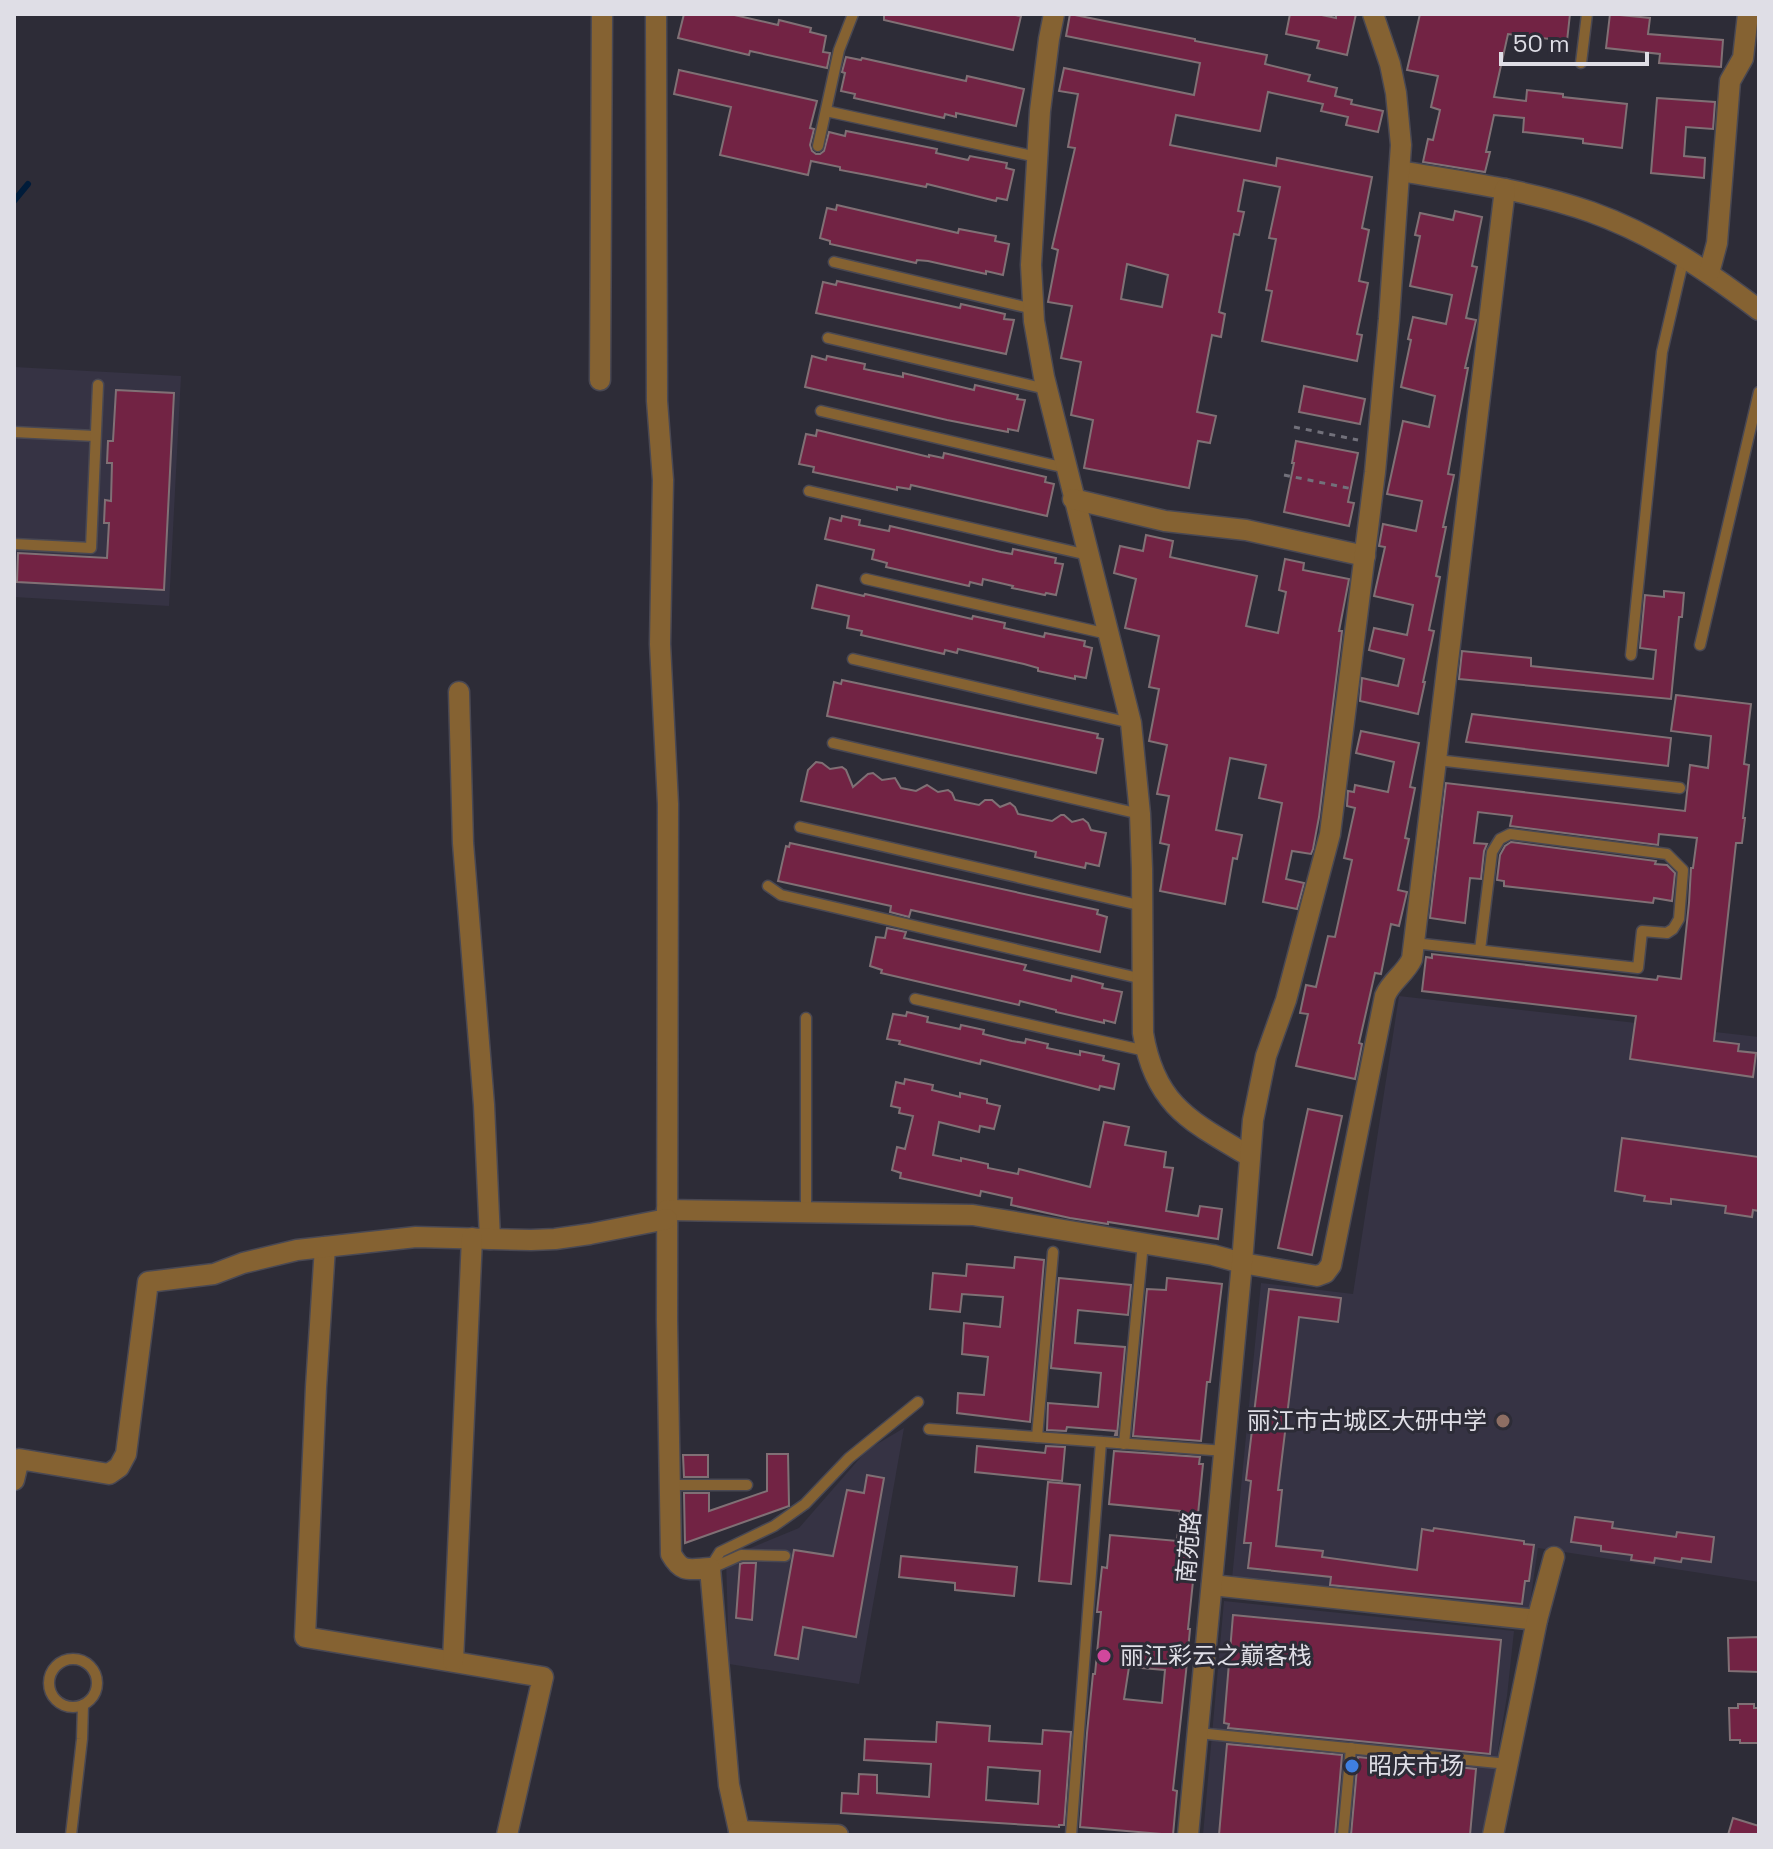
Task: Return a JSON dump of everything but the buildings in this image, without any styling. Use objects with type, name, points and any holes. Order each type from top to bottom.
[{"type":"street","points":[[600,380],[602,14]]},
{"type":"street","points":[[656,14],[657,401],[663,480],[660,644],[668,804],[667,1320],[671,1554],[684,1570],[710,1568],[729,1785],[739,1833],[838,1835]]},
{"type":"street","points":[[1054,14],[1044,75],[1037,157],[1031,265],[1033,309],[1046,389],[1131,723],[1140,814],[1143,1033],[1146,1051],[1158,1083],[1179,1111],[1193,1123],[1249,1156]]},
{"type":"street","name":"南苑路","points":[[1188,1835],[1253,1120],[1259,1085],[1286,1000],[1330,834],[1378,444],[1401,145],[1390,64],[1373,14]]},
{"type":"street","points":[[1709,273],[1717,243],[1730,81],[1743,58],[1748,14]]},
{"type":"street","points":[[1400,171],[1543,197],[1592,212],[1684,256],[1759,310]]},
{"type":"street","points":[[14,1480],[19,1459],[109,1474],[123,1461],[148,1282],[214,1274],[273,1254],[416,1237],[555,1239],[590,1234],[667,1215],[806,1211],[973,1215],[1213,1255],[1317,1276],[1325,1273],[1331,1265],[1385,996],[1391,984],[1409,965],[1414,943],[1505,189]]},
{"type":"street","points":[[1073,499],[1165,521],[1246,530],[1365,556]]},
{"type":"street","points":[[453,1661],[481,1239],[484,1105],[463,843],[459,692]]},
{"type":"street","points":[[325,1247],[305,1637],[543,1677],[507,1835]]},
{"type":"street","points":[[1493,1835],[1537,1620],[1554,1557]]},
{"type":"street","points":[[1212,1585],[1537,1620]]},
{"type":"lane","points":[[818,146],[839,50],[853,14]]},
{"type":"lane","points":[[1581,63],[1587,14]]},
{"type":"lane","points":[[826,111],[1037,157]]},
{"type":"lane","points":[[1631,655],[1662,352],[1684,256]]},
{"type":"lane","points":[[834,262],[1033,309]]},
{"type":"lane","points":[[828,338],[1046,389]]},
{"type":"lane","points":[[14,544],[91,548],[98,385]]},
{"type":"lane","points":[[1700,645],[1759,392]]},
{"type":"lane","points":[[821,411],[1066,468]]},
{"type":"lane","points":[[14,432],[95,436]]},
{"type":"lane","points":[[809,491],[1088,555]]},
{"type":"lane","points":[[866,579],[1108,634]]},
{"type":"lane","points":[[853,659],[1131,723]]},
{"type":"lane","points":[[833,743],[1140,814]]},
{"type":"lane","points":[[1437,760],[1680,788]]},
{"type":"lane","points":[[800,827],[1143,906]]},
{"type":"lane","points":[[1414,943],[1638,968],[1642,931],[1667,933],[1679,919],[1683,870],[1667,854],[1510,834],[1500,839],[1492,852],[1480,950]]},
{"type":"lane","points":[[768,886],[781,895],[1143,979]]},
{"type":"lane","points":[[915,999],[1146,1051]]},
{"type":"lane","points":[[806,1018],[806,1211]]},
{"type":"lane","points":[[1124,1444],[1143,1243]]},
{"type":"lane","points":[[1037,1437],[1053,1252]]},
{"type":"lane","points":[[710,1568],[720,1552],[774,1526],[805,1504],[849,1458],[918,1402]]},
{"type":"lane","points":[[929,1429],[1225,1451]]},
{"type":"lane","points":[[1071,1835],[1101,1442]]},
{"type":"lane","points":[[670,1485],[747,1485]]},
{"type":"lane","points":[[710,1568],[741,1555],[785,1556]]},
{"type":"lane","points":[[69,1658],[86,1662],[96,1677],[97,1686],[89,1701],[83,1705],[67,1707],[54,1699],[50,1692],[49,1675],[60,1662],[69,1658]]},
{"type":"lane","points":[[71,1835],[83,1705]]},
{"type":"lane","points":[[1198,1733],[1508,1764]]},
{"type":"lane","points":[[1343,1835],[1351,1748]]},
{"type":"path","points":[[1294,427],[1378,444]]},
{"type":"path","points":[[1284,475],[1372,493]]},
{"type":"shaded area","points":[[14,367],[181,376],[169,606],[14,597]]},
{"type":"shaded area","name":"丽江市古城区大研中学","points":[[1399,996],[1759,1037],[1759,1582],[1538,1548],[1529,1610],[1232,1579],[1261,1283],[1353,1294]]},
{"type":"shaded area","points":[[904,1428],[859,1684],[729,1664],[726,1558],[799,1528],[867,1450]]},
{"type":"shaded area","name":"昭庆市场","points":[[1224,1601],[1514,1631],[1507,1696],[1484,1835],[1203,1835]]},
{"type":"waterway","points":[[14,201],[28,184]]},
{"type":"place","name":"丽江市古城区大研中学","points":[[1503,1421]]},
{"type":"place","name":"丽江彩云之巅客栈","points":[[1104,1656]]},
{"type":"place","name":"昭庆市场","points":[[1352,1766]]}]
